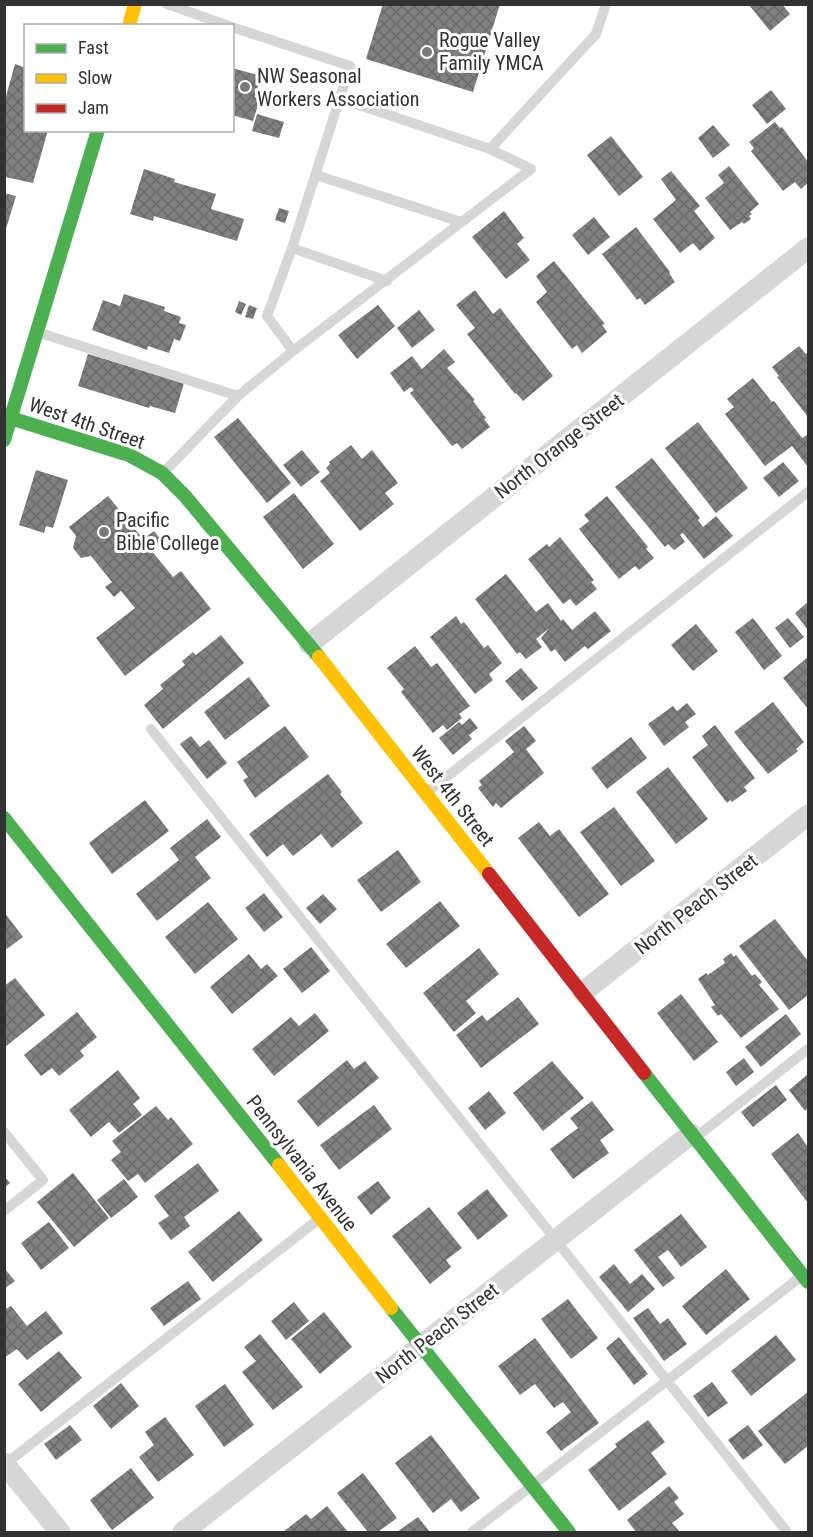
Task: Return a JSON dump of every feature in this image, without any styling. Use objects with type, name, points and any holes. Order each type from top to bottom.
[{"type":"street","points":[[130,24],[135,4]]},
{"type":"street","points":[[4,440],[8,417],[37,332],[97,132]]},
{"type":"street","name":"North Orange Street","points":[[309,644],[808,248]]},
{"type":"street","name":"West 4th Street","points":[[8,417],[129,455],[162,473],[185,496],[309,644],[583,992],[693,1136],[807,1276]]},
{"type":"street","name":"North Peach Street","points":[[583,992],[808,815]]},
{"type":"street","name":"Pennsylvania Avenue","points":[[4,818],[569,1533]]},
{"type":"street","name":"North Peach Street","points":[[183,1533],[556,1240],[693,1136]]},
{"type":"street","points":[[5,1464],[60,1533]]},
{"type":"lane","points":[[167,4],[225,24]]},
{"type":"lane","points":[[490,149],[596,34],[606,4]]},
{"type":"lane","points":[[234,27],[350,66],[292,248],[267,316],[293,351]]},
{"type":"lane","points":[[162,473],[238,396],[293,351],[531,169],[490,149],[341,99]]},
{"type":"lane","points":[[316,175],[461,222]]},
{"type":"lane","points":[[292,248],[387,281]]},
{"type":"lane","points":[[37,332],[238,396]]},
{"type":"lane","points":[[426,793],[808,492]]},
{"type":"lane","points":[[151,729],[787,1533]]},
{"type":"lane","points":[[693,1136],[808,1049]]},
{"type":"lane","points":[[4,1132],[43,1180],[4,1210]]},
{"type":"lane","points":[[5,1464],[321,1218]]},
{"type":"lane","points":[[472,1533],[667,1381],[807,1276]]},
{"type":"building","name":"Rogue Valley Family YMCA","points":[[383,4],[500,4],[473,92],[366,59]]},
{"type":"building","points":[[752,4],[782,4],[790,14],[770,31],[750,6]]},
{"type":"building","points":[[15,64],[24,67],[24,132],[47,132],[33,183],[5,177],[5,100]]},
{"type":"building","name":"NW Seasonal Workers Association","points":[[234,69],[261,76],[255,97],[260,99],[253,121],[234,116]]},
{"type":"building","points":[[771,90],[786,109],[767,124],[752,105]]},
{"type":"building","points":[[257,114],[284,122],[279,138],[252,131]]},
{"type":"building","points":[[775,122],[780,128],[782,127],[808,162],[808,183],[801,189],[795,182],[783,191],[751,151],[754,148],[749,142]]},
{"type":"building","points":[[713,125],[730,145],[713,158],[698,138]]},
{"type":"building","points":[[611,136],[643,177],[619,196],[587,155]]},
{"type":"building","points":[[729,166],[759,204],[750,212],[751,219],[730,230],[705,198],[724,183],[718,175]]},
{"type":"building","points":[[144,169],[175,179],[174,182],[216,194],[211,209],[244,219],[237,241],[154,216],[153,221],[130,214]]},
{"type":"building","points":[[671,171],[700,206],[694,211],[715,238],[700,251],[693,243],[680,253],[653,219],[676,200],[661,179]]},
{"type":"building","points":[[4,193],[16,196],[5,232],[4,232]]},
{"type":"building","points":[[279,208],[289,211],[285,223],[275,220]]},
{"type":"building","points":[[504,211],[524,238],[517,244],[530,260],[506,279],[472,237]]},
{"type":"building","points":[[594,217],[610,237],[588,255],[572,235]]},
{"type":"building","points":[[636,227],[675,282],[645,305],[640,298],[637,300],[602,254]]},
{"type":"building","points":[[554,261],[605,324],[602,325],[607,332],[582,353],[577,345],[572,349],[536,302],[547,292],[536,276]]},
{"type":"building","points":[[475,290],[493,314],[500,308],[553,376],[523,401],[467,334],[475,328],[456,305]]},
{"type":"building","points":[[124,294],[165,307],[164,311],[181,317],[179,323],[186,325],[180,341],[174,339],[169,353],[148,346],[147,350],[92,330],[103,300],[120,306]]},
{"type":"building","points":[[239,301],[246,304],[241,315],[235,312]]},
{"type":"building","points":[[249,305],[257,308],[253,319],[245,317]]},
{"type":"building","points":[[378,305],[395,326],[357,359],[338,335]]},
{"type":"building","points":[[419,310],[435,330],[412,348],[397,328]]},
{"type":"building","points":[[799,346],[806,354],[808,352],[808,417],[772,367]]},
{"type":"building","points":[[444,349],[455,362],[447,368],[475,400],[473,401],[490,427],[462,449],[457,443],[452,446],[410,393],[414,390],[411,387],[404,392],[390,373],[412,356],[422,369]]},
{"type":"building","points":[[88,354],[184,383],[175,413],[150,406],[149,408],[78,386]]},
{"type":"building","points":[[753,378],[802,438],[807,435],[808,467],[792,446],[765,466],[725,414],[734,407],[727,399]]},
{"type":"building","points":[[238,418],[291,483],[267,503],[214,437]]},
{"type":"building","points":[[698,422],[748,488],[716,513],[665,448]]},
{"type":"building","points":[[351,445],[362,459],[372,450],[398,483],[385,493],[394,504],[360,531],[320,481],[330,473],[326,468],[329,462]]},
{"type":"building","points":[[302,450],[320,472],[301,487],[283,465]]},
{"type":"building","points":[[652,458],[700,518],[698,520],[703,527],[716,516],[733,536],[704,559],[683,533],[680,535],[685,542],[674,550],[668,544],[665,547],[615,487]]},
{"type":"building","points":[[783,462],[799,481],[779,497],[763,478]]},
{"type":"building","points":[[36,470],[68,480],[53,528],[46,526],[44,533],[19,525]]},
{"type":"building","points":[[294,493],[334,544],[303,569],[263,517]]},
{"type":"building","points":[[108,496],[143,539],[154,531],[162,541],[151,550],[173,577],[181,571],[211,609],[125,676],[96,638],[135,608],[121,591],[114,597],[105,587],[112,582],[91,556],[81,558],[73,548],[76,536],[69,527]]},
{"type":"building","points":[[607,496],[648,547],[646,549],[654,558],[639,570],[635,566],[619,579],[579,529],[589,521],[584,515]]},
{"type":"building","points":[[560,537],[594,580],[591,582],[597,589],[576,606],[570,599],[563,604],[528,559],[547,544],[549,547]]},
{"type":"building","points":[[506,574],[536,612],[548,603],[561,621],[563,619],[572,630],[595,611],[611,631],[588,649],[585,646],[565,662],[555,649],[551,652],[541,638],[549,628],[536,639],[542,647],[526,659],[520,652],[517,654],[475,599]]},
{"type":"building","points":[[808,602],[808,630],[795,613]]},
{"type":"building","points":[[456,616],[461,624],[464,622],[484,648],[488,645],[502,663],[489,674],[493,680],[475,694],[430,637]]},
{"type":"building","points":[[753,618],[782,656],[764,670],[735,632]]},
{"type":"building","points":[[788,618],[804,637],[790,648],[775,628]]},
{"type":"building","points":[[696,624],[718,651],[693,671],[671,645]]},
{"type":"building","points":[[221,635],[244,663],[163,729],[144,705],[163,689],[160,685],[185,665],[182,661],[193,652],[196,655]]},
{"type":"building","points":[[415,646],[431,667],[437,663],[470,706],[459,714],[462,718],[447,730],[443,725],[433,733],[401,692],[404,689],[387,668]]},
{"type":"building","points":[[808,657],[808,709],[783,678]]},
{"type":"building","points":[[521,668],[538,688],[522,701],[505,681]]},
{"type":"building","points":[[249,677],[270,706],[225,740],[204,712]]},
{"type":"building","points":[[773,702],[804,742],[796,749],[798,751],[768,774],[734,732]]},
{"type":"building","points":[[687,703],[696,714],[685,722],[689,727],[664,746],[648,724],[673,706],[677,711]]},
{"type":"building","points":[[470,718],[478,728],[469,735],[472,739],[453,755],[439,738],[459,722],[462,725]]},
{"type":"building","points":[[715,725],[755,778],[744,787],[747,791],[727,803],[692,757],[708,745],[702,736]]},
{"type":"building","points":[[285,726],[309,757],[255,798],[243,780],[248,777],[237,762]]},
{"type":"building","points":[[524,726],[536,741],[526,749],[544,773],[501,808],[496,803],[493,807],[478,788],[482,785],[479,781],[514,752],[505,741]]},
{"type":"building","points":[[191,736],[200,747],[209,740],[227,763],[207,779],[180,744]]},
{"type":"building","points":[[631,737],[647,758],[607,789],[591,768]]},
{"type":"building","points":[[668,767],[708,819],[676,844],[636,792]]},
{"type":"building","points":[[328,774],[342,792],[340,794],[363,823],[332,848],[321,834],[293,856],[283,844],[267,857],[249,834]]},
{"type":"building","points":[[145,800],[169,831],[112,874],[89,843]]},
{"type":"building","points":[[614,807],[655,861],[621,886],[580,832]]},
{"type":"building","points":[[207,819],[221,837],[195,857],[211,878],[157,921],[136,894],[179,860],[170,848]]},
{"type":"building","points":[[539,822],[550,836],[559,829],[609,894],[579,917],[518,838]]},
{"type":"building","points":[[398,850],[421,882],[381,912],[357,880]]},
{"type":"building","points":[[264,893],[283,917],[264,932],[245,908]]},
{"type":"building","points":[[323,894],[337,909],[320,924],[306,908]]},
{"type":"building","points":[[440,901],[460,926],[406,968],[386,944]]},
{"type":"building","points":[[208,902],[238,939],[195,974],[165,937]]},
{"type":"building","points":[[4,912],[23,937],[4,951]]},
{"type":"building","points":[[775,919],[808,961],[808,995],[789,1010],[739,946]]},
{"type":"building","points":[[311,947],[330,971],[302,993],[283,969]]},
{"type":"building","points":[[479,948],[499,974],[466,1001],[476,1013],[454,1032],[423,993]]},
{"type":"building","points":[[731,953],[734,957],[736,955],[752,976],[755,974],[762,982],[759,985],[779,1009],[741,1038],[721,1014],[718,1016],[711,1007],[715,1005],[698,979],[725,963],[723,959]]},
{"type":"building","points":[[249,954],[261,969],[267,964],[278,976],[232,1014],[210,987]]},
{"type":"building","points":[[15,978],[45,1015],[4,1048],[4,986]]},
{"type":"building","points":[[681,994],[718,1042],[694,1061],[657,1013]]},
{"type":"building","points":[[518,997],[539,1024],[481,1068],[456,1035],[482,1015],[487,1021]]},
{"type":"building","points":[[77,1012],[97,1037],[80,1051],[84,1056],[59,1076],[52,1068],[41,1076],[24,1055]]},
{"type":"building","points":[[315,1013],[329,1031],[274,1076],[252,1049],[291,1017],[299,1026]]},
{"type":"building","points":[[786,1014],[801,1034],[761,1067],[745,1047]]},
{"type":"building","points":[[744,1058],[754,1072],[736,1086],[726,1072]]},
{"type":"building","points":[[347,1060],[354,1069],[365,1061],[379,1078],[318,1127],[297,1101]]},
{"type":"building","points":[[552,1061],[584,1098],[543,1131],[513,1093]]},
{"type":"building","points":[[118,1070],[140,1098],[133,1104],[142,1115],[119,1133],[109,1122],[91,1137],[69,1110]]},
{"type":"building","points":[[808,1074],[808,1108],[805,1111],[789,1090]]},
{"type":"building","points":[[776,1085],[787,1100],[753,1127],[741,1112]]},
{"type":"building","points":[[489,1091],[506,1113],[485,1130],[468,1108]]},
{"type":"building","points":[[592,1101],[614,1130],[600,1140],[609,1153],[573,1179],[550,1149],[578,1128],[570,1118]]},
{"type":"building","points":[[374,1105],[392,1129],[339,1170],[320,1145]]},
{"type":"building","points":[[156,1106],[168,1120],[171,1117],[193,1144],[145,1183],[138,1174],[128,1181],[111,1160],[121,1152],[112,1141]]},
{"type":"building","points":[[798,1133],[808,1147],[808,1203],[771,1154]]},
{"type":"building","points":[[198,1163],[219,1191],[184,1217],[190,1226],[171,1240],[158,1223],[169,1216],[154,1196]]},
{"type":"building","points":[[73,1173],[109,1218],[74,1247],[37,1202]]},
{"type":"building","points":[[4,1176],[10,1183],[4,1188]]},
{"type":"building","points":[[124,1179],[138,1197],[111,1218],[97,1200]]},
{"type":"building","points":[[378,1181],[391,1198],[371,1215],[357,1197]]},
{"type":"building","points":[[487,1189],[508,1216],[478,1240],[457,1213]]},
{"type":"building","points":[[429,1207],[462,1248],[446,1260],[451,1267],[430,1284],[392,1236]]},
{"type":"building","points":[[239,1211],[263,1240],[213,1282],[188,1252]]},
{"type":"building","points":[[681,1214],[707,1247],[681,1267],[668,1250],[658,1257],[675,1278],[663,1287],[634,1250]]},
{"type":"building","points":[[49,1222],[69,1248],[41,1270],[21,1243]]},
{"type":"building","points":[[614,1264],[630,1284],[642,1274],[655,1289],[628,1312],[599,1277]]},
{"type":"building","points":[[4,1268],[15,1281],[4,1289]]},
{"type":"building","points":[[726,1269],[750,1299],[706,1335],[682,1306]]},
{"type":"building","points":[[188,1281],[201,1299],[164,1326],[150,1308]]},
{"type":"building","points":[[568,1299],[598,1338],[571,1359],[541,1319]]},
{"type":"building","points":[[294,1302],[309,1321],[286,1340],[271,1321]]},
{"type":"building","points":[[11,1306],[27,1326],[46,1311],[63,1333],[27,1360],[17,1349],[4,1358],[4,1310]]},
{"type":"building","points":[[648,1308],[660,1324],[668,1318],[687,1344],[664,1361],[633,1318]]},
{"type":"building","points":[[324,1312],[352,1347],[320,1374],[291,1339]]},
{"type":"building","points":[[260,1334],[303,1387],[273,1410],[242,1372],[256,1361],[244,1347]]},
{"type":"building","points":[[776,1335],[796,1360],[751,1396],[731,1371]]},
{"type":"building","points":[[619,1337],[648,1374],[634,1385],[606,1348]]},
{"type":"building","points":[[535,1338],[599,1423],[561,1451],[546,1432],[571,1412],[563,1402],[554,1408],[535,1384],[520,1395],[498,1366]]},
{"type":"building","points":[[59,1351],[82,1378],[41,1412],[18,1384]]},
{"type":"building","points":[[712,1382],[728,1403],[708,1417],[693,1396]]},
{"type":"building","points":[[121,1383],[139,1406],[111,1429],[93,1406]]},
{"type":"building","points":[[225,1384],[254,1425],[224,1447],[195,1406]]},
{"type":"building","points":[[808,1392],[808,1446],[785,1464],[758,1431]]},
{"type":"building","points":[[165,1417],[194,1455],[158,1482],[139,1457],[154,1445],[145,1432]]},
{"type":"building","points":[[648,1420],[665,1442],[651,1453],[667,1474],[619,1511],[588,1470],[617,1447],[615,1444]]},
{"type":"building","points":[[70,1425],[82,1440],[56,1460],[44,1444]]},
{"type":"building","points":[[748,1425],[763,1445],[743,1460],[728,1440]]},
{"type":"building","points":[[431,1435],[480,1498],[461,1512],[451,1499],[433,1513],[395,1463]]},
{"type":"building","points":[[131,1468],[154,1498],[112,1530],[90,1500]]},
{"type":"building","points":[[363,1473],[397,1518],[378,1532],[368,1532],[337,1493]]},
{"type":"building","points":[[669,1486],[679,1498],[674,1502],[684,1514],[672,1523],[680,1532],[636,1532],[627,1520]]},
{"type":"building","points":[[327,1506],[348,1532],[283,1532],[306,1514],[311,1519]]},
{"type":"building","points":[[418,1517],[430,1532],[397,1532]]},
{"type":"traffic: fast","points":[[4,440],[97,132]]},
{"type":"traffic: fast","points":[[4,416],[129,455],[162,473],[185,496],[319,657]]},
{"type":"traffic: fast","points":[[4,818],[279,1165]]},
{"type":"traffic: fast","points":[[644,1073],[808,1282]]},
{"type":"traffic: fast","points":[[391,1308],[569,1532]]},
{"type":"traffic: slow","points":[[130,24],[135,4]]},
{"type":"traffic: slow","points":[[319,657],[489,874]]},
{"type":"traffic: slow","points":[[279,1165],[391,1308]]},
{"type":"traffic: jam","points":[[489,874],[644,1073]]},
{"type":"place","name":"Rogue Valley Family YMCA","points":[[427,52]]},
{"type":"place","name":"NW Seasonal Workers Association","points":[[245,87]]},
{"type":"place","name":"Pacific Bible College","points":[[104,532]]}]
